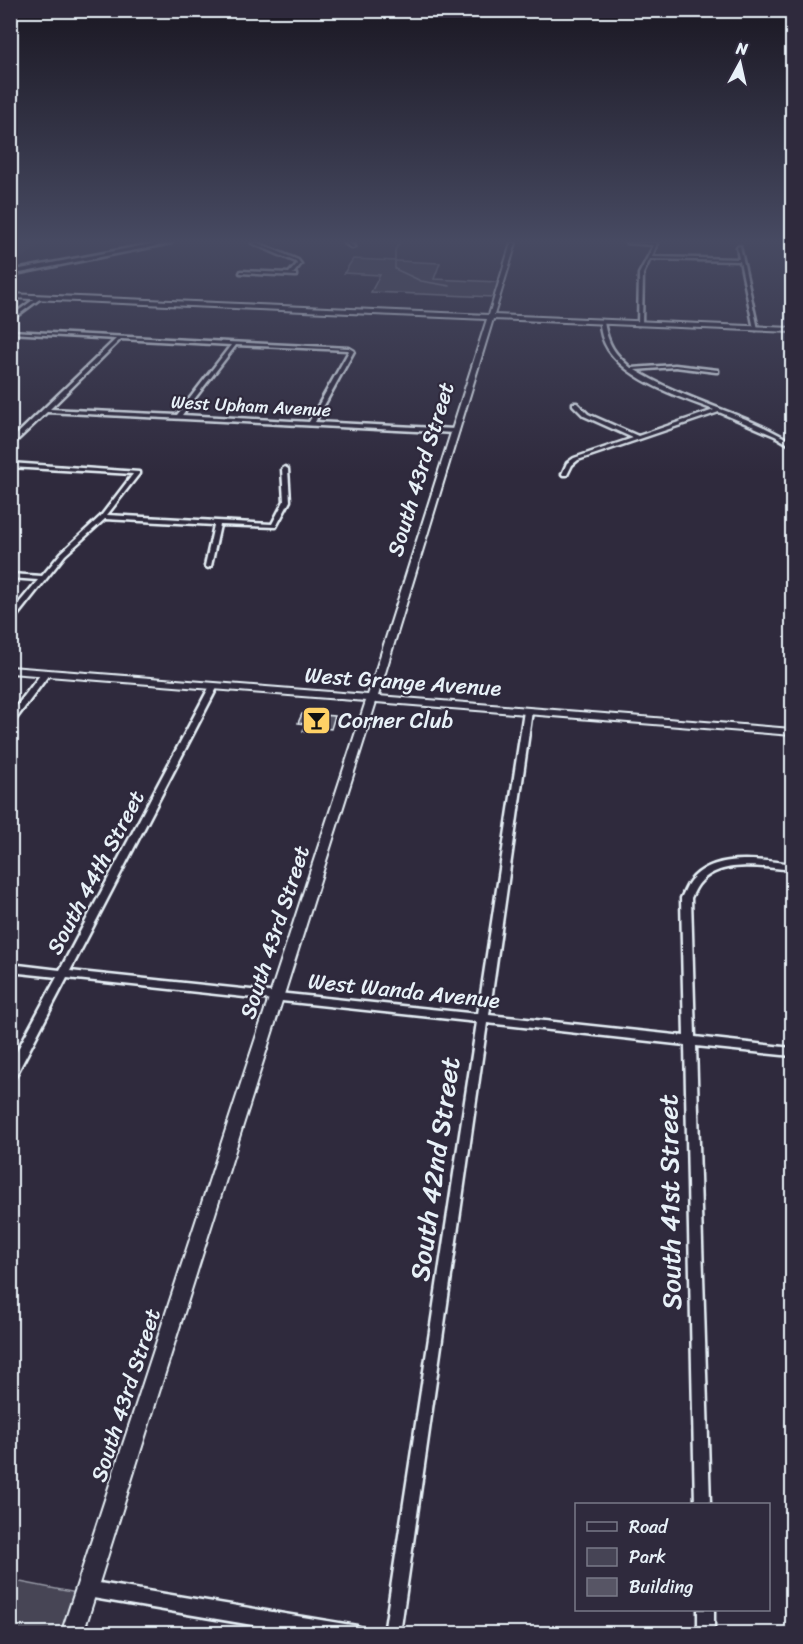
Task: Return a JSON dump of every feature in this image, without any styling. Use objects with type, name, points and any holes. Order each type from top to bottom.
[{"type":"street","name":"South 43rd Street","points":[[72,1634],[372,699],[490,320]]},
{"type":"street","points":[[551,320],[792,330]]},
{"type":"street","points":[[640,320],[640,324]]},
{"type":"street","points":[[754,320],[756,329]]},
{"type":"street","points":[[602,322],[605,341],[614,354],[631,369],[669,391],[720,410],[792,444]]},
{"type":"street","points":[[10,332],[349,349],[352,351],[311,424]]},
{"type":"street","points":[[10,445],[119,338]]},
{"type":"street","points":[[178,417],[235,343]]},
{"type":"street","points":[[631,369],[675,366],[716,371]]},
{"type":"street","points":[[575,405],[586,416],[638,438]]},
{"type":"street","name":"West Upham Avenue","points":[[46,410],[455,431]]},
{"type":"street","points":[[565,474],[569,464],[576,459],[720,410]]},
{"type":"street","points":[[777,435],[792,433]]},
{"type":"street","points":[[10,465],[137,473],[103,517],[63,554],[10,619]]},
{"type":"street","points":[[103,517],[274,526],[287,501],[285,469]]},
{"type":"street","points":[[208,566],[217,524]]},
{"type":"street","points":[[10,576],[43,578]]},
{"type":"street","name":"West Grange Avenue","points":[[10,670],[792,732]]},
{"type":"street","points":[[10,721],[46,673]]},
{"type":"street","name":"South 44th Street","points":[[10,1076],[213,686]]},
{"type":"street","name":"South 42nd Street","points":[[392,1634],[528,711]]},
{"type":"street","name":"South 41st Street","points":[[703,1503],[692,1041],[686,898],[691,884],[701,874],[725,865],[749,863],[792,867]]},
{"type":"street","name":"West Wanda Avenue","points":[[10,968],[792,1052]]},
{"type":"street","points":[[87,1589],[357,1634]]},
{"type":"street","points":[[706,1611],[706,1634]]},
{"type":"green space","points":[[10,1580],[82,1594],[69,1633],[11,1633]]},
{"type":"building","name":"Corner Club","points":[[302,714],[335,716],[331,729],[316,727],[314,732],[303,731],[305,724],[298,723]]},
{"type":"place","name":"Corner Club","points":[[317,720]]}]
